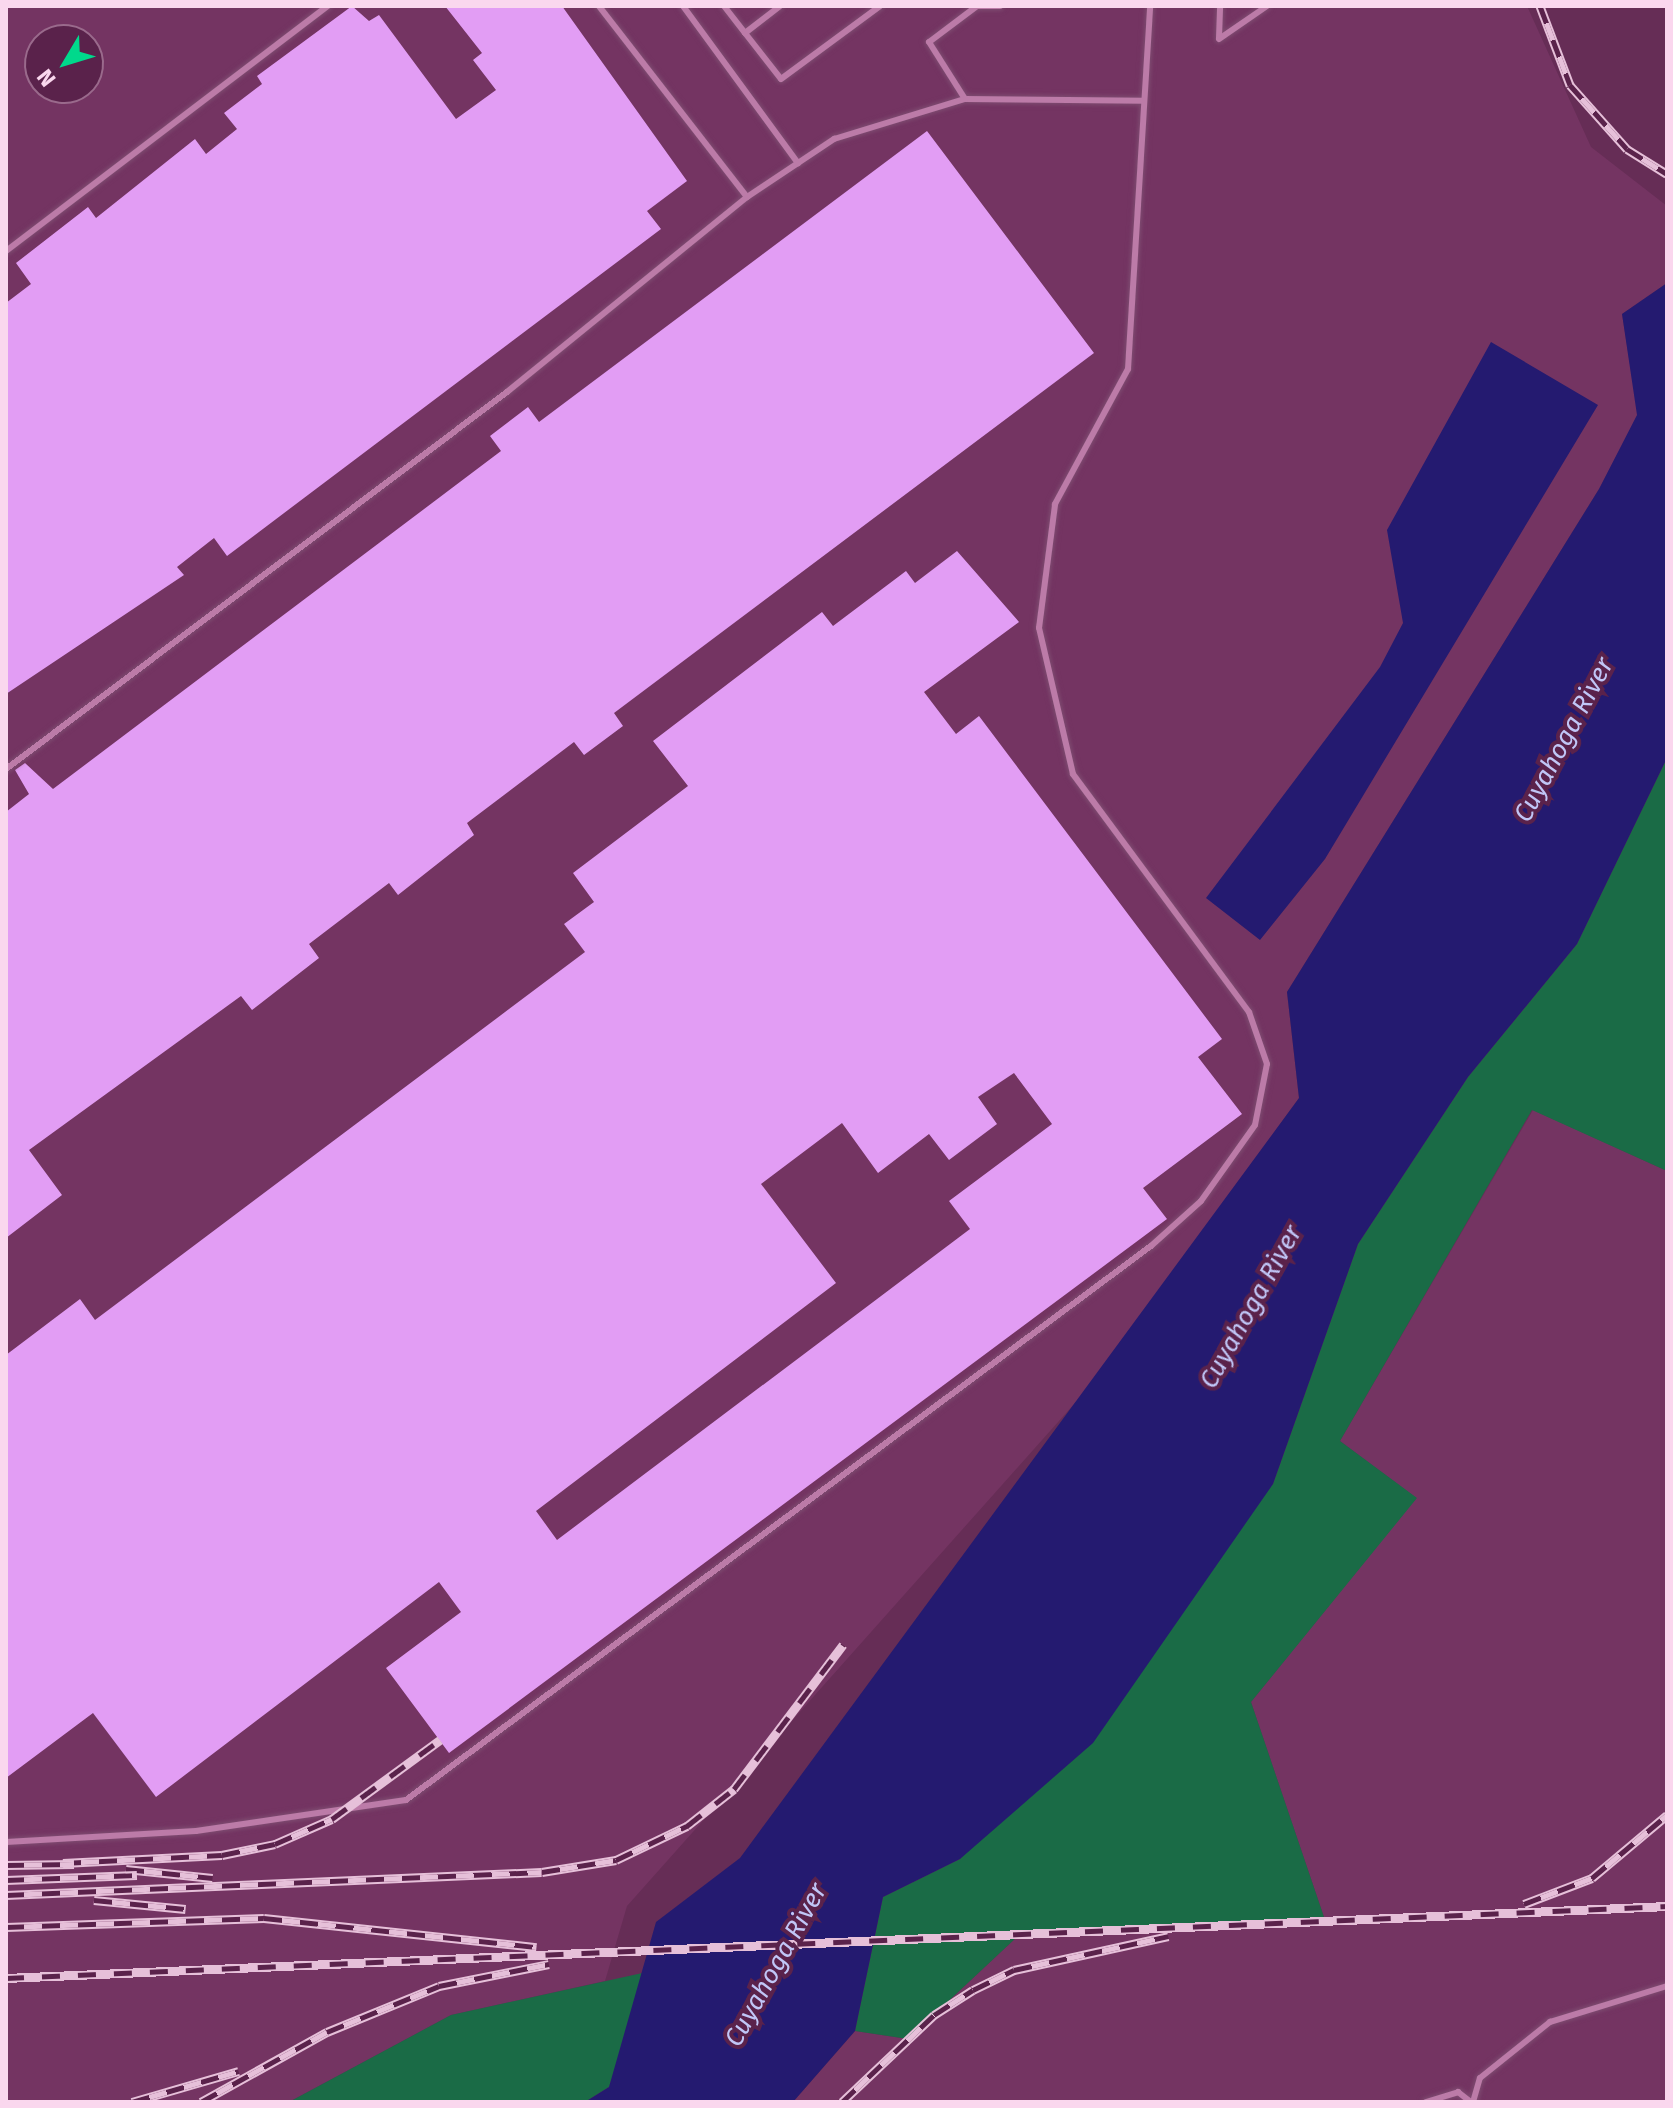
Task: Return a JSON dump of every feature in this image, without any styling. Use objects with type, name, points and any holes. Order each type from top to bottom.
[{"type":"lane","points":[[6,251],[328,6]]},
{"type":"lane","points":[[599,6],[747,197]]},
{"type":"lane","points":[[683,6],[798,163]]},
{"type":"lane","points":[[724,6],[781,79],[880,6]]},
{"type":"lane","points":[[745,33],[780,6]]},
{"type":"lane","points":[[965,99],[929,42],[977,6],[1000,6]]},
{"type":"lane","points":[[6,1842],[196,1831],[406,1800],[1151,1246],[1201,1201],[1255,1125],[1267,1064],[1249,1012],[1073,774],[1039,628],[1055,504],[1128,369],[1150,6]]},
{"type":"lane","points":[[1220,6],[1219,39],[1267,6]]},
{"type":"lane","points":[[6,769],[507,392],[747,197],[834,139],[965,99],[1144,101]]},
{"type":"lane","points":[[1426,2102],[1458,2092],[1472,2102],[1480,2078],[1550,2022],[1667,1986]]},
{"type":"shaded area","points":[[6,6],[1527,6],[1591,147],[1667,206],[1667,283],[1622,314],[1638,415],[1599,489],[1287,992],[1299,1098],[1091,1385],[627,1906],[605,1981],[451,2015],[289,2102],[6,2102]]},
{"type":"shaded area","points":[[1533,1110],[1667,1171],[1667,2102],[793,2102],[855,2031],[908,2039],[1020,1934],[1325,1920],[1251,1702],[1416,1498],[1340,1441]]},
{"type":"green space","points":[[1667,758],[1667,1171],[1532,1110],[1340,1441],[1417,1498],[1251,1702],[1325,1920],[1020,1934],[908,2039],[855,2031],[883,1897],[960,1859],[1273,1484],[1358,1244],[1468,1077],[1577,944]]},
{"type":"green space","points":[[647,1972],[609,2087],[585,2102],[289,2102],[451,2015]]},
{"type":"water","name":"Cuyahoga River","points":[[1667,283],[1667,758],[1577,944],[1468,1077],[1358,1244],[1273,1484],[1093,1743],[960,1859],[883,1897],[855,2031],[793,2102],[585,2102],[609,2087],[656,1922],[740,1858],[1299,1098],[1287,992],[1599,489],[1637,415],[1622,314]]},
{"type":"water","points":[[1491,342],[1598,405],[1325,859],[1260,940],[1206,898],[1380,667],[1403,623],[1387,530]]},
{"type":"building","points":[[352,6],[369,21],[379,15],[456,119],[496,90],[473,60],[482,53],[445,6],[562,6],[687,181],[647,211],[661,229],[227,556],[214,538],[177,567],[184,575],[6,694],[6,303],[31,284],[16,263],[88,207],[96,218],[195,139],[206,154],[237,129],[224,113],[262,84],[257,76]]},
{"type":"building","points":[[927,131],[1094,353],[614,713],[623,726],[584,755],[574,742],[467,823],[474,835],[398,895],[389,883],[309,944],[319,958],[252,1010],[241,996],[29,1150],[62,1195],[6,1238],[6,812],[29,794],[15,770],[25,763],[53,789],[501,451],[490,436],[528,407],[539,422]]},
{"type":"building","points":[[957,551],[1019,622],[924,692],[956,734],[979,716],[1222,1039],[1198,1057],[1242,1114],[1143,1188],[1167,1219],[449,1753],[386,1668],[461,1612],[439,1582],[156,1797],[93,1713],[6,1778],[6,1355],[80,1299],[95,1320],[585,952],[564,924],[594,902],[573,873],[688,786],[653,741],[822,612],[833,626],[906,571],[915,583]],"holes":[[[1014,1073],[1052,1124],[949,1201],[970,1229],[557,1540],[536,1511],[836,1283],[761,1184],[842,1123],[878,1173],[929,1134],[949,1160],[997,1124],[978,1097]]]},
{"type":"railway","points":[[1540,6],[1570,85],[1627,149],[1667,174]]},
{"type":"railway","points":[[6,1895],[542,1872],[616,1860],[687,1826],[734,1789],[843,1645]]},
{"type":"railway","points":[[63,1863],[222,1855],[275,1844],[332,1819],[440,1740]]},
{"type":"railway","points":[[1524,1904],[1592,1878],[1667,1815]]},
{"type":"railway","points":[[6,1865],[74,1864]]},
{"type":"railway","points":[[126,1869],[213,1878]]},
{"type":"railway","points":[[6,1880],[137,1875]]},
{"type":"railway","points":[[94,1900],[186,1909]]},
{"type":"railway","points":[[6,1978],[1667,1906]]},
{"type":"railway","points":[[6,1927],[264,1918],[536,1947]]},
{"type":"railway","points":[[842,2102],[934,2015],[973,1990],[1014,1970],[1168,1936]]},
{"type":"railway","points":[[201,2102],[327,2032],[439,1986],[549,1964]]},
{"type":"railway","points":[[132,2102],[239,2071]]}]
